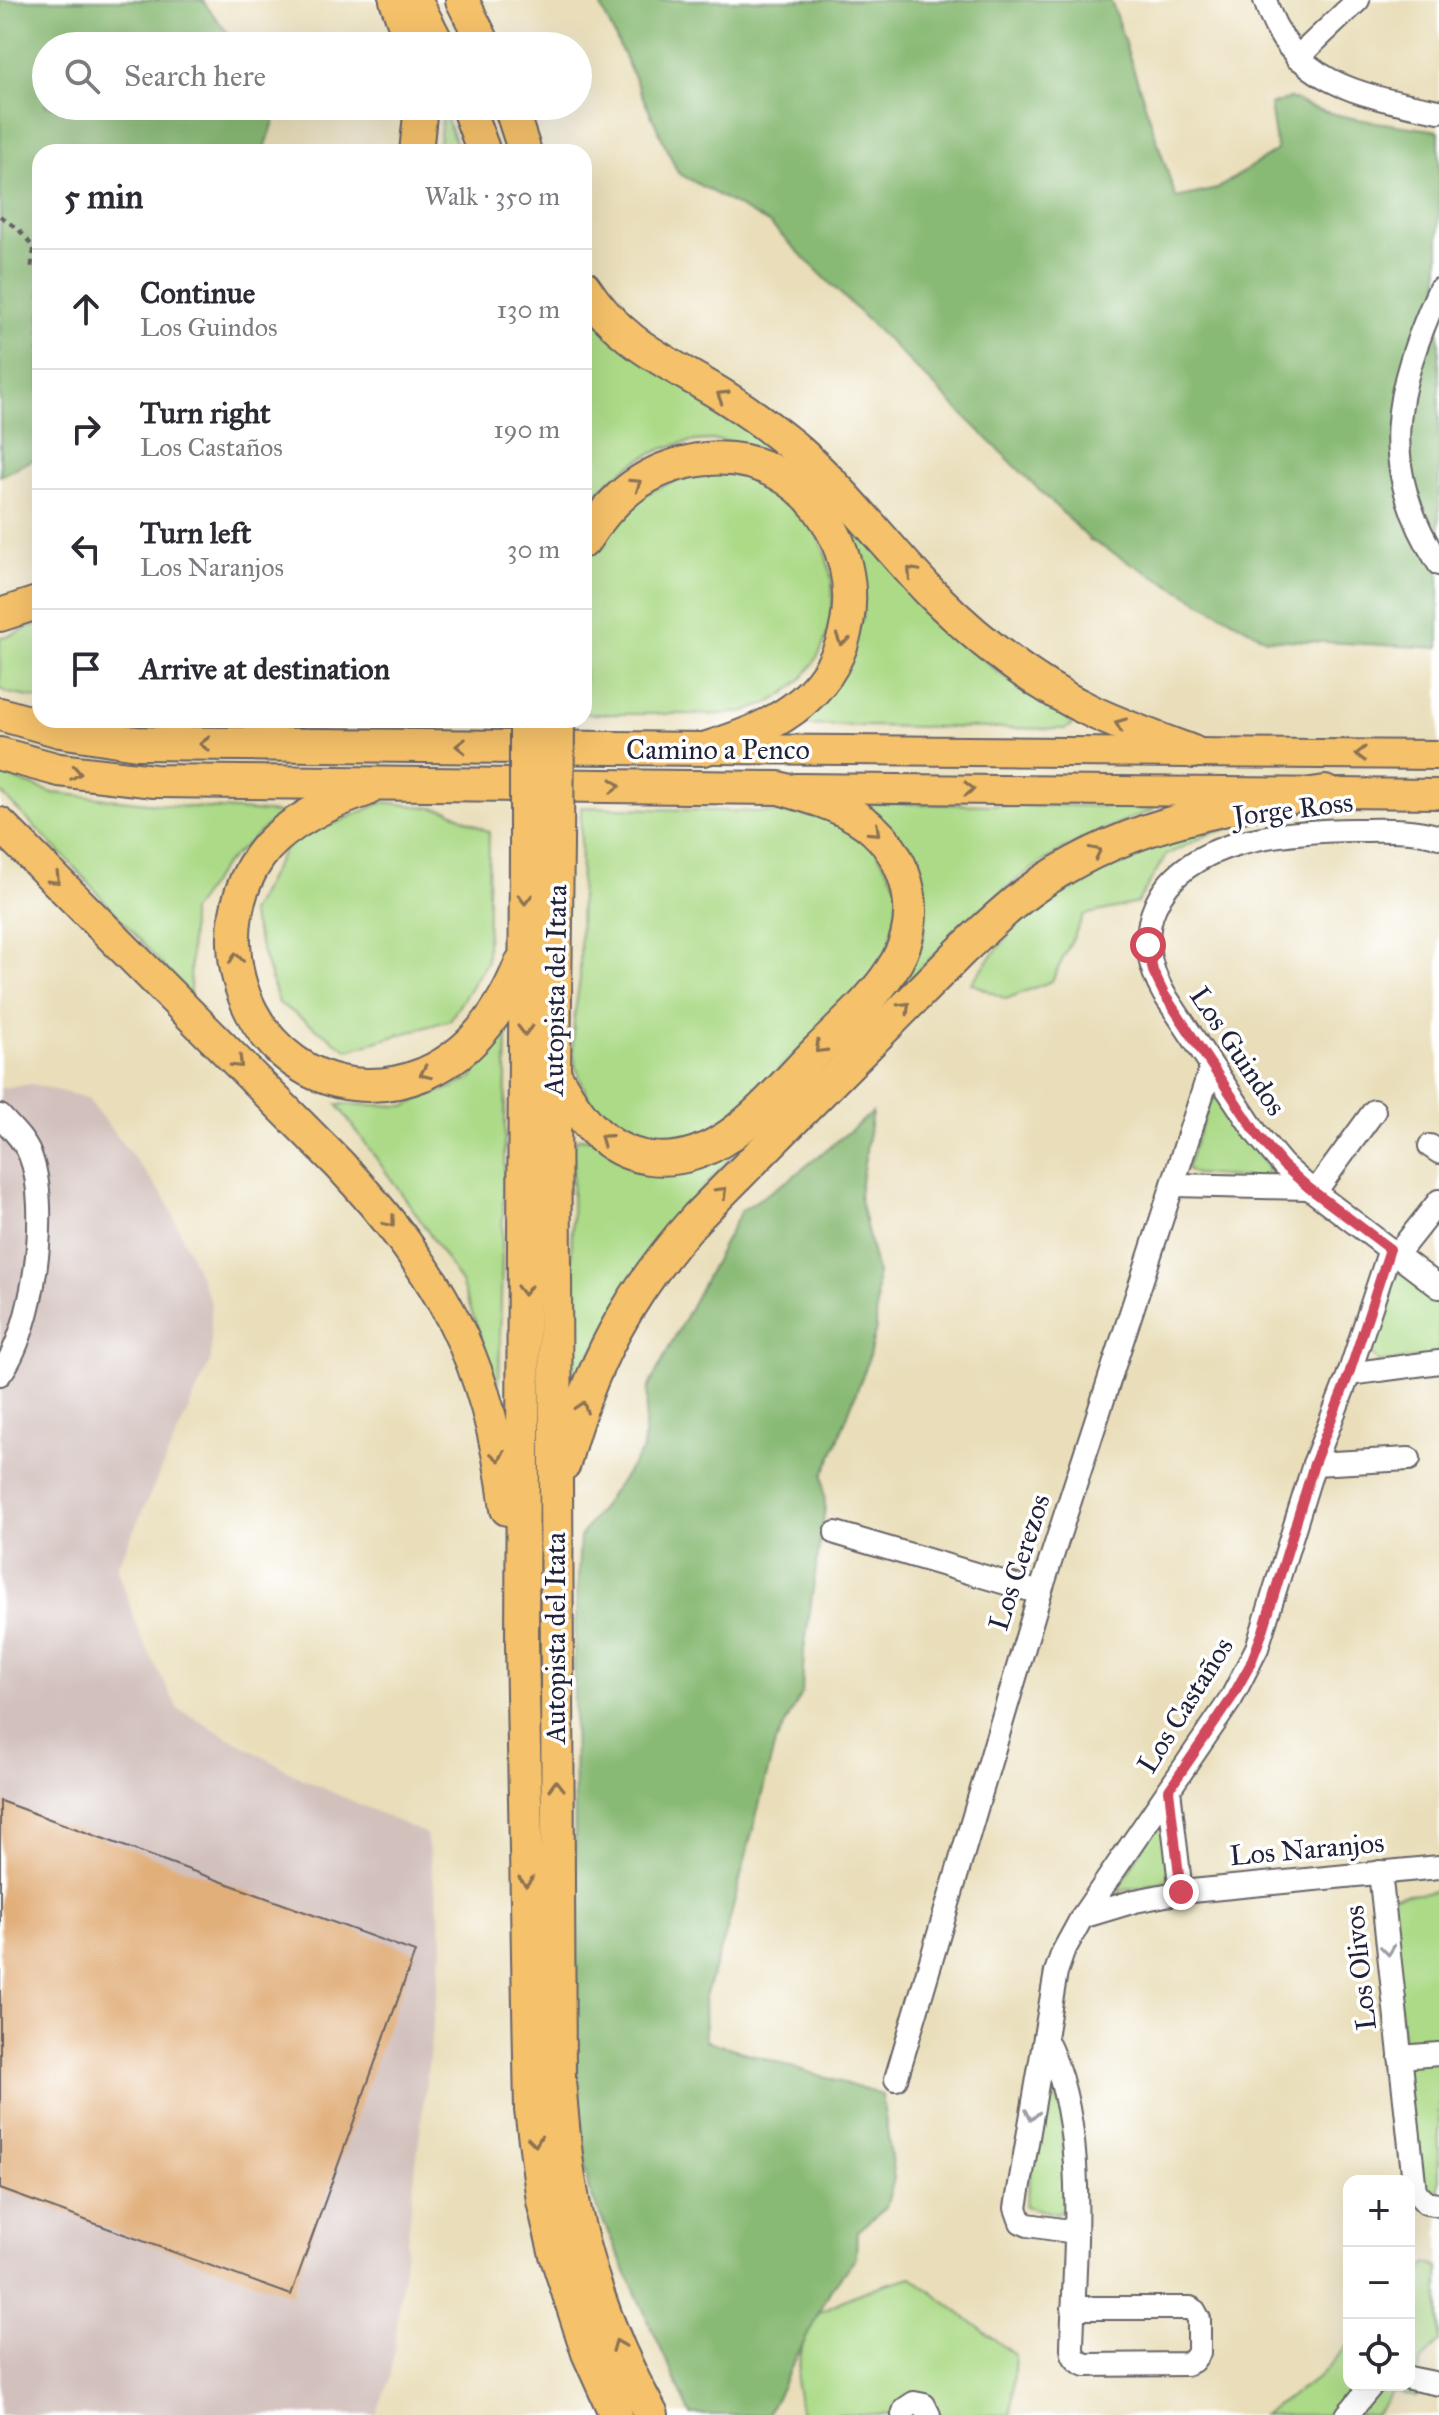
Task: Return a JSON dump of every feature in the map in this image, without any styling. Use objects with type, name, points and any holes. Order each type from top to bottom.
[{"type":"highway","points":[[396,0],[407,32]]},
{"type":"highway","points":[[415,0],[432,32]]},
{"type":"highway","points":[[462,0],[478,32]]},
{"type":"highway","points":[[417,144],[419,120]]},
{"type":"highway","points":[[472,120],[481,144]]},
{"type":"highway","points":[[515,120],[522,144]]},
{"type":"highway","points":[[592,298],[604,315],[630,340],[726,397],[794,448],[825,476],[945,606],[1005,658],[1053,691],[1097,714],[1193,752]]},
{"type":"highway","points":[[592,530],[609,506],[638,482],[675,465],[710,458],[738,459],[774,471],[808,496],[833,530],[846,563],[850,600],[844,638],[827,674],[802,702],[787,713],[750,733],[704,749]]},
{"type":"highway","points":[[0,615],[32,605]]},
{"type":"highway","name":"Camino a Penco","points":[[0,714],[32,723]]},
{"type":"highway","name":"Camino a Penco","points":[[49,728],[98,739],[137,743],[283,745],[532,734],[704,749]]},
{"type":"highway","points":[[238,728],[283,745]]},
{"type":"highway","points":[[541,846],[557,728]]},
{"type":"highway","points":[[532,734],[541,846]]},
{"type":"highway","name":"Camino a Penco","points":[[0,754],[59,770],[154,781],[779,788]]},
{"type":"highway","points":[[391,784],[342,799],[296,823],[266,848],[246,880],[236,915],[235,954],[244,995],[267,1036],[300,1066],[330,1080],[378,1086],[414,1078],[447,1062],[479,1036],[506,998],[525,952]]},
{"type":"highway","points":[[554,1073],[591,1128],[613,1145],[638,1156],[684,1157],[713,1146],[739,1129],[883,983],[903,949],[910,920],[909,891],[900,865],[882,837],[861,820],[826,803],[779,788]]},
{"type":"highway","points":[[555,1510],[565,1461],[592,1376],[623,1314],[657,1263],[697,1217],[979,934],[1029,892],[1123,839],[1224,808],[1325,792]]},
{"type":"highway","points":[[0,824],[339,1164],[393,1225],[427,1272],[463,1338],[489,1414],[506,1497],[522,1644]]},
{"type":"highway","name":"Autopista del Itata","points":[[541,846],[525,952],[522,1644],[529,2066],[534,2141],[543,2201],[556,2255],[580,2330],[616,2415]]},
{"type":"highway","name":"Autopista del Itata","points":[[541,846],[554,1073],[559,2081],[566,2157],[578,2224],[600,2297],[625,2362],[652,2415]]},
{"type":"main road","name":"Camino a Penco","points":[[704,749],[1439,755]]},
{"type":"main road","name":"Camino a Penco","points":[[779,788],[1439,794]]},
{"type":"street","points":[[1265,0],[1278,34],[1297,58],[1322,76],[1370,97],[1439,111]]},
{"type":"street","points":[[1297,58],[1358,0]]},
{"type":"street","points":[[1439,290],[1407,373],[1397,438],[1406,497],[1418,528],[1439,564]]},
{"type":"street","name":"Jorge Ross","points":[[1149,931],[1151,917],[1164,890],[1185,869],[1224,848],[1271,837],[1319,831],[1414,831],[1439,837]]},
{"type":"street","name":"Los Guindos","points":[[1149,931],[1150,958],[1158,983],[1257,1134],[1283,1165],[1312,1190],[1439,1287]]},
{"type":"street","name":"Los Cerezos","points":[[896,2079],[1040,1593],[1211,1067]]},
{"type":"street","points":[[1173,1185],[1312,1190],[1374,1111]]},
{"type":"street","points":[[0,1116],[21,1138],[30,1155],[39,1207],[31,1292],[22,1332],[0,1374]]},
{"type":"street","points":[[1393,1251],[1439,1201]]},
{"type":"street","name":"Los Castaños","points":[[1075,2232],[1028,2225],[1021,2222],[1016,2208],[1056,1972],[1067,1943],[1082,1917],[1231,1699],[1250,1665],[1314,1464],[1393,1251]]},
{"type":"street","points":[[1349,1374],[1439,1362]]},
{"type":"street","points":[[1314,1464],[1409,1459]]},
{"type":"street","points":[[836,1533],[1040,1593]]},
{"type":"street","points":[[1169,1790],[1181,1892]]},
{"type":"street","name":"Los Naranjos","points":[[1082,1917],[1135,1901],[1181,1892],[1439,1867]]},
{"type":"street","name":"Los Olivos","points":[[1380,1872],[1415,2191],[1426,2203],[1439,2205]]},
{"type":"street","points":[[1045,2038],[1061,2074],[1071,2118],[1075,2232],[1073,2308],[1072,2349],[1075,2358],[1081,2364],[1186,2364],[1199,2353],[1199,2319],[1190,2308],[1073,2308]]},
{"type":"street","name":"Los Olivos","points":[[1400,2057],[1439,2054]]},
{"type":"street","points":[[1415,2379],[1439,2384]]},
{"type":"street","points":[[1347,2415],[1367,2391]]},
{"type":"street","points":[[903,2415],[908,2405],[914,2403],[924,2405],[929,2415]]},
{"type":"path","points":[[0,216],[19,230],[32,246]]},
{"type":"path","points":[[31,270],[32,263]]},
{"type":"shaded area","points":[[32,1084],[87,1098],[166,1199],[211,1303],[211,1360],[117,1567],[140,1635],[178,1709],[305,1780],[426,1834],[443,1940],[391,2374],[376,2415],[0,2415],[0,1088]]},
{"type":"green space","points":[[0,0],[202,0],[227,32],[32,32],[32,120],[274,120],[267,144],[32,144],[32,460],[0,476]]},
{"type":"green space","points":[[598,0],[1109,0],[1176,198],[1217,189],[1277,150],[1270,105],[1290,98],[1344,116],[1439,131],[1439,648],[1266,639],[1090,540],[770,224],[678,173]]},
{"type":"green space","points":[[442,120],[447,120],[456,144],[439,144]]},
{"type":"green space","points":[[592,316],[721,404],[794,465],[748,445],[701,440],[658,450],[603,487],[592,498]]},
{"type":"green space","points":[[690,474],[746,474],[761,480],[802,514],[820,541],[830,572],[832,604],[827,636],[813,664],[791,689],[761,706],[740,712],[592,714],[592,548],[634,499]]},
{"type":"green space","points":[[847,520],[962,640],[997,672],[1066,717],[1072,725],[1065,729],[796,725],[862,618],[860,568]]},
{"type":"green space","points":[[32,626],[32,698],[8,693],[0,688],[0,637]]},
{"type":"green space","points":[[0,774],[53,793],[281,813],[223,866],[191,911],[190,996],[68,860],[0,792]]},
{"type":"green space","points":[[384,802],[448,810],[489,832],[487,961],[450,1020],[348,1050],[279,1003],[250,913],[287,844]]},
{"type":"green space","points":[[859,803],[1153,807],[1153,810],[1060,851],[1025,874],[963,926],[887,1003],[884,998],[920,946],[925,901]]},
{"type":"green space","points":[[581,807],[796,813],[828,819],[872,843],[900,891],[887,958],[732,1115],[720,1125],[681,1143],[644,1143],[617,1132],[595,1110],[575,1064],[574,1018],[580,979]]},
{"type":"green space","points":[[1260,819],[1209,834],[1166,855],[1137,903],[1084,915],[1052,981],[1006,999],[971,983],[1019,921],[1137,847],[1196,826]]},
{"type":"green space","points":[[500,1028],[507,1030],[499,1387],[461,1283],[417,1215],[337,1104],[406,1106],[451,1088],[472,1078]]},
{"type":"green space","points":[[1219,1097],[1268,1167],[1266,1179],[1195,1174],[1186,1168],[1211,1100]]},
{"type":"green space","points":[[872,1113],[859,1195],[877,1273],[876,1328],[867,1364],[823,1474],[825,1508],[804,1650],[802,1693],[775,1743],[726,1934],[704,1999],[705,2040],[882,2095],[894,2179],[886,2207],[857,2231],[856,2257],[830,2291],[767,2415],[691,2415],[588,2188],[576,2064],[574,1655],[580,1537],[643,1450],[648,1388],[741,1211],[790,1179]]},
{"type":"green space","points":[[579,1138],[730,1150],[734,1154],[662,1233],[580,1373],[570,1378],[573,1144]]},
{"type":"green space","points":[[1405,1270],[1439,1297],[1439,1355],[1378,1363],[1368,1347],[1392,1277]]},
{"type":"green space","points":[[1165,1808],[1169,1880],[1117,1892]]},
{"type":"green space","points":[[1437,1891],[1439,2191],[1418,2193],[1388,1896]]},
{"type":"green space","points":[[1048,2077],[1061,2109],[1067,2207],[1057,2214],[1025,2206]]},
{"type":"green space","points":[[1427,2263],[1439,2268],[1439,2342],[1420,2363],[1417,2397],[1393,2392],[1375,2415],[1262,2415],[1318,2378],[1343,2351],[1343,2391],[1415,2391],[1415,2275]]},
{"type":"green space","points":[[912,2277],[1015,2355],[1011,2415],[801,2415],[796,2386],[806,2322],[857,2294]]},
{"type":"building","points":[[0,1801],[415,1952],[291,2295],[0,2189]]},
{"type":"route","points":[[1148,945],[1153,971],[1164,994],[1257,1134],[1283,1165],[1309,1188],[1390,1249],[1349,1374],[1314,1464],[1250,1665],[1231,1699],[1169,1790],[1181,1892]]}]
